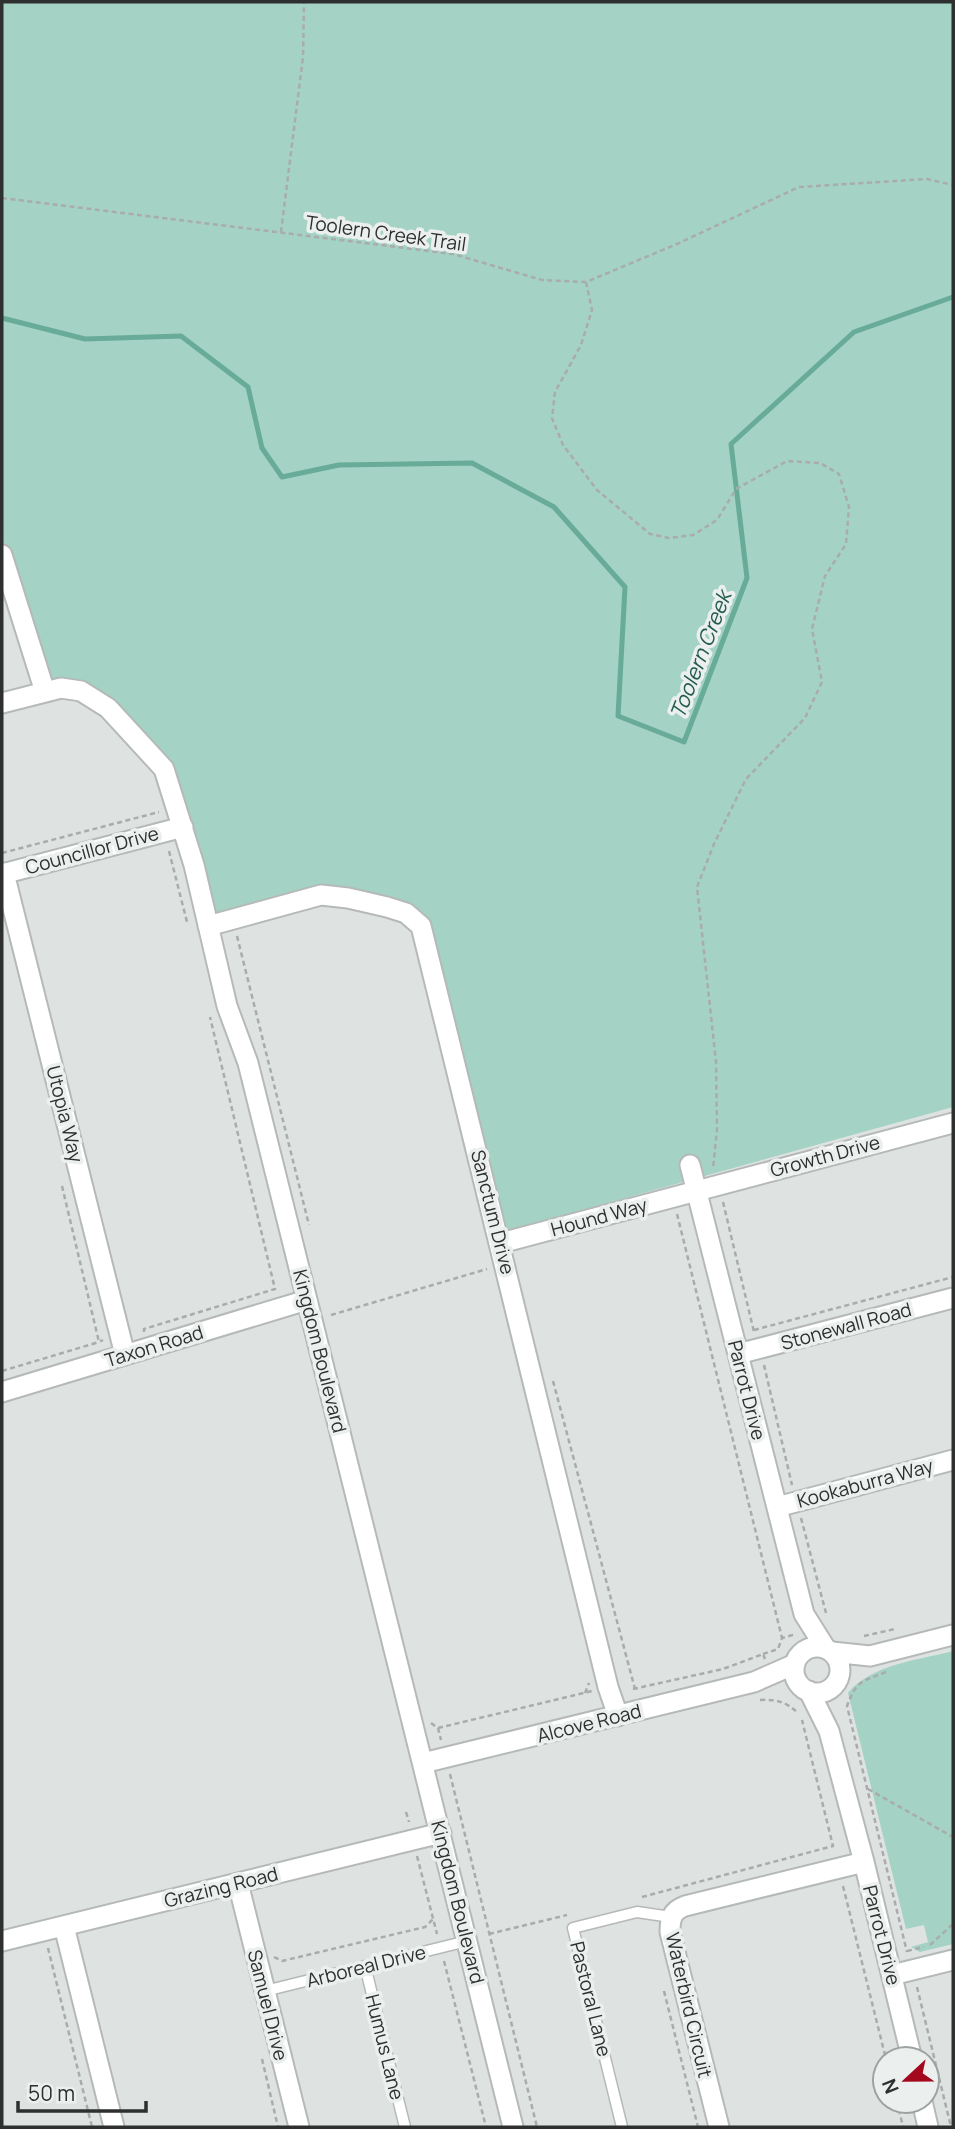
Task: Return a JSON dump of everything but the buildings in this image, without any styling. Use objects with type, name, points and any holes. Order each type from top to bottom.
[{"type":"street","points":[[2,555],[46,692]]},
{"type":"street","name":"Kingdom Boulevard","points":[[2,703],[61,688],[81,691],[108,708],[164,769],[173,829],[203,933],[248,1063],[513,2127]]},
{"type":"street","name":"Councillor Drive","points":[[3,873],[173,829]]},
{"type":"street","name":"Utopia Way","points":[[3,873],[125,1355]]},
{"type":"street","name":"Sanctum Drive","points":[[203,933],[321,895],[387,907],[406,913],[421,926],[608,1687],[618,1716]]},
{"type":"street","name":"Growth Drive","points":[[697,1191],[953,1123]]},
{"type":"street","name":"Parrot Drive","points":[[690,1165],[804,1614],[829,1650]]},
{"type":"street","name":"Hound Way","points":[[501,1243],[697,1191]]},
{"type":"street","name":"Stonewall Road","points":[[738,1354],[953,1298]]},
{"type":"street","name":"Taxon Road","points":[[2,1392],[307,1300]]},
{"type":"street","name":"Kookaburra Way","points":[[777,1507],[953,1460]]},
{"type":"street","name":"Parrot Drive","points":[[798,1659],[804,1614]]},
{"type":"street","points":[[870,1656],[823,1692],[805,1689],[795,1675],[798,1659],[812,1647],[870,1656],[953,1635]]},
{"type":"street","points":[[829,1650],[839,1664],[837,1682]]},
{"type":"street","name":"Alcove Road","points":[[424,1763],[754,1682],[798,1659]]},
{"type":"street","name":"Alcove Road","points":[[754,1682],[805,1689]]},
{"type":"street","name":"Parrot Drive","points":[[829,1731],[837,1682]]},
{"type":"street","name":"Parrot Drive","points":[[805,1689],[829,1731],[909,2045]]},
{"type":"street","name":"Grazing Road","points":[[2,1941],[66,1934],[238,1883],[412,1852],[441,1833]]},
{"type":"street","name":"Waterbird Circuit","points":[[719,2127],[670,1932],[671,1917],[685,1906],[864,1862]]},
{"type":"street","name":"Samuel Drive","points":[[238,1883],[273,1989],[299,2127]]},
{"type":"street","points":[[66,1934],[114,2127]]},
{"type":"street","points":[[892,1975],[953,1960]]},
{"type":"lane","name":"Pastoral Lane","points":[[622,2127],[573,1928],[637,1912],[671,1917]]},
{"type":"lane","name":"Arboreal Drive","points":[[273,1989],[467,1941]]},
{"type":"lane","name":"Humus Lane","points":[[365,1966],[405,2127]]},
{"type":"path","points":[[281,232],[303,57],[304,2]]},
{"type":"path","name":"Toolern Creek Trail","points":[[2,198],[453,254],[542,281],[586,282],[677,244],[799,187],[927,179],[953,185]]},
{"type":"path","points":[[586,282],[592,310],[581,345],[555,392],[552,418],[563,445],[597,490],[650,534],[669,538],[693,535],[717,520],[736,489],[787,461],[820,463],[839,474],[849,506],[846,544],[825,576],[812,629],[822,682],[805,718],[746,779],[714,844],[697,887],[716,1062],[713,1170],[827,1616]]},
{"type":"path","points":[[2,853],[159,812],[173,829],[203,933],[236,934],[312,1237]]},
{"type":"path","points":[[209,1012],[275,1289]]},
{"type":"path","points":[[677,1214],[782,1638]]},
{"type":"path","points":[[331,1315],[487,1269]]},
{"type":"path","points":[[754,1329],[953,1277]]},
{"type":"path","points":[[2,1371],[99,1342]]},
{"type":"path","points":[[553,1380],[635,1689]]},
{"type":"path","points":[[855,1636],[903,1628]]},
{"type":"path","points":[[890,1670],[859,1683],[854,1688],[847,1706],[951,2127]]},
{"type":"path","points":[[646,1913],[642,1897],[833,1846],[801,1715],[817,1710]]},
{"type":"path","points":[[427,1720],[439,1728],[537,2127]]},
{"type":"path","points":[[866,1788],[953,1837]]},
{"type":"path","points":[[406,1812],[412,1852],[441,1948],[486,2127]]},
{"type":"path","points":[[842,1883],[882,2045]]},
{"type":"path","points":[[489,1934],[566,1915]]},
{"type":"path","points":[[273,1989],[274,1957],[282,1961],[425,1927],[433,1919]]},
{"type":"path","points":[[912,1969],[931,1945],[953,1924]]},
{"type":"path","points":[[66,1934],[46,1949],[92,2127]]},
{"type":"path","points":[[663,1986],[698,2127]]},
{"type":"path","points":[[262,2060],[278,2127]]},
{"type":"green space","points":[[2,2],[953,2],[953,1107],[507,1231],[428,925],[325,892],[217,920],[206,876],[168,766],[111,704],[48,687],[2,538]]},
{"type":"green space","points":[[953,1651],[953,1944],[920,1952],[911,1947],[928,1942],[924,1925],[906,1929],[848,1693],[858,1683],[883,1669]]},
{"type":"waterway","name":"Toolern Creek","points":[[2,318],[85,339],[181,336],[248,387],[262,448],[282,477],[339,465],[472,463],[554,507],[625,587],[618,716],[684,742],[747,578],[731,444],[854,332],[953,297]]}]
